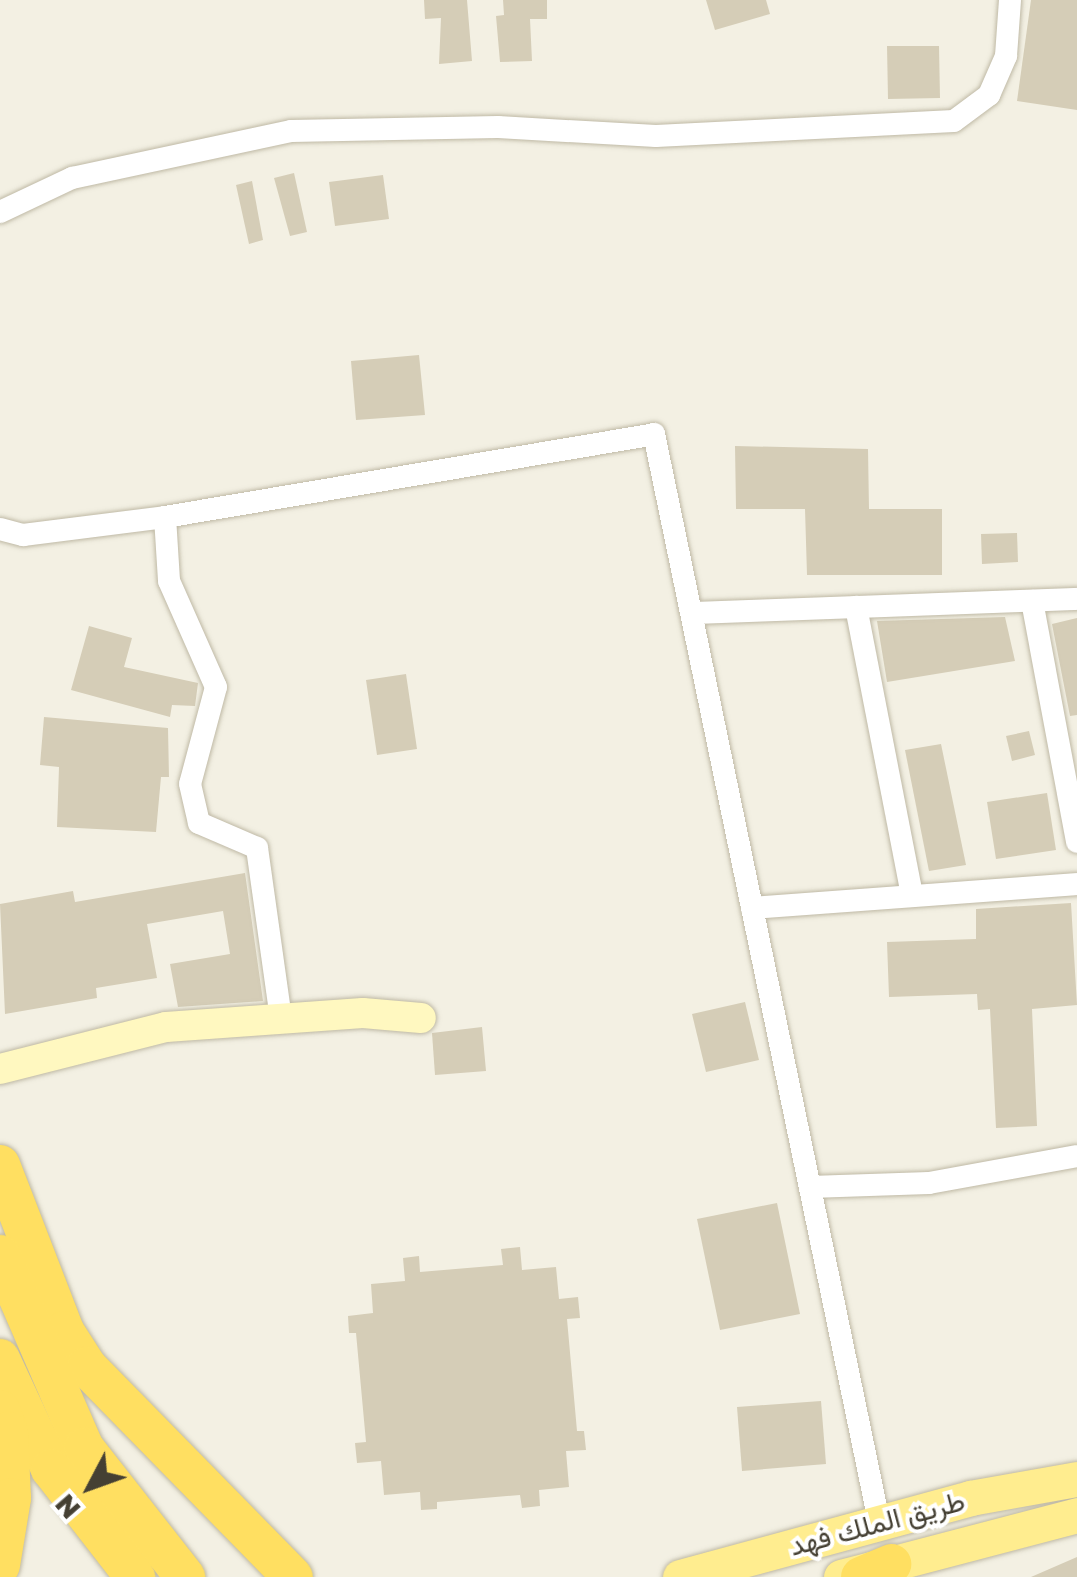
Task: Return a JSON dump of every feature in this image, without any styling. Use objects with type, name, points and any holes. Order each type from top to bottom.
[{"type":"highway","points":[[0,1165],[57,1314],[87,1367],[294,1577]]},
{"type":"highway","points":[[0,1255],[84,1448],[186,1577]]},
{"type":"highway","points":[[0,1359],[51,1469],[135,1577]]},
{"type":"highway","points":[[0,1410],[8,1432],[11,1498],[0,1566]]},
{"type":"main road","name":"طريق الملك فهد","points":[[680,1577],[879,1521],[1077,1479]]},
{"type":"main road","name":"طريق الملك فهد","points":[[841,1577],[876,1571],[1077,1515]]},
{"type":"street","points":[[0,212],[72,178],[291,132],[498,127],[656,136],[954,120],[989,95],[1006,56],[1010,0]]},
{"type":"street","points":[[0,529],[23,534],[165,516],[654,434],[879,1521]]},
{"type":"street","points":[[165,516],[169,581],[216,686],[190,784],[199,823],[257,848],[281,1019]]},
{"type":"street","points":[[692,614],[1077,600]]},
{"type":"street","points":[[1032,601],[1077,842]]},
{"type":"street","points":[[856,608],[912,896]]},
{"type":"street","points":[[752,908],[1077,884]]},
{"type":"street","points":[[0,1069],[166,1027],[363,1013],[421,1018]]},
{"type":"street","points":[[810,1186],[929,1183],[1077,1156]]},
{"type":"building","points":[[424,0],[467,0],[472,61],[439,64],[441,18],[425,19]]},
{"type":"building","points":[[503,0],[547,0],[547,19],[530,19],[532,61],[500,62],[496,16],[504,15]]},
{"type":"building","points":[[706,0],[766,0],[770,14],[715,30]]},
{"type":"building","points":[[1031,0],[1077,0],[1077,110],[1017,101]]},
{"type":"building","points":[[887,46],[939,46],[940,98],[888,99]]},
{"type":"building","points":[[294,173],[307,232],[290,236],[274,178]]},
{"type":"building","points":[[383,175],[389,219],[335,226],[329,182]]},
{"type":"building","points":[[252,181],[263,240],[249,244],[236,185]]},
{"type":"building","points":[[419,355],[425,415],[356,420],[351,361]]},
{"type":"building","points":[[735,446],[868,449],[869,509],[942,509],[942,575],[807,575],[805,509],[736,509]]},
{"type":"building","points":[[1017,533],[1018,562],[982,564],[981,534]]},
{"type":"building","points":[[1005,617],[1015,661],[887,682],[877,621]]},
{"type":"building","points":[[1077,618],[1077,715],[1070,716],[1052,624]]},
{"type":"building","points":[[89,626],[132,638],[124,667],[198,683],[195,706],[172,705],[170,717],[71,690]]},
{"type":"building","points":[[406,674],[417,749],[377,755],[366,680]]},
{"type":"building","points":[[44,717],[168,728],[169,777],[161,777],[156,832],[57,827],[59,767],[40,765]]},
{"type":"building","points":[[1029,731],[1035,755],[1012,761],[1006,736]]},
{"type":"building","points":[[941,744],[966,865],[929,871],[905,750]]},
{"type":"building","points":[[1047,793],[1056,850],[996,859],[987,802]]},
{"type":"building","points":[[245,873],[263,1001],[178,1007],[170,964],[230,954],[223,911],[147,924],[157,978],[96,988],[97,998],[5,1014],[0,904],[73,891],[75,902]]},
{"type":"building","points":[[1071,903],[1077,1005],[1032,1009],[1037,1126],[996,1128],[990,1009],[978,1010],[977,994],[889,997],[887,942],[976,939],[976,909]]},
{"type":"building","points":[[745,1002],[759,1060],[706,1072],[692,1014]]},
{"type":"building","points":[[482,1027],[486,1071],[435,1075],[432,1033]]},
{"type":"building","points":[[777,1203],[800,1314],[720,1330],[697,1219]]},
{"type":"building","points":[[520,1247],[522,1270],[556,1267],[559,1299],[578,1297],[580,1318],[567,1319],[577,1431],[584,1431],[586,1450],[566,1451],[569,1487],[539,1490],[540,1506],[522,1508],[520,1495],[437,1502],[437,1509],[421,1510],[420,1492],[384,1495],[381,1461],[357,1463],[355,1443],[366,1442],[356,1333],[349,1333],[348,1316],[373,1313],[371,1284],[405,1281],[403,1258],[419,1256],[420,1272],[503,1265],[501,1249]]},
{"type":"building","points":[[821,1401],[826,1464],[742,1471],[737,1407]]},
{"type":"building","points":[[1077,1557],[1077,1577],[1031,1577]]}]
